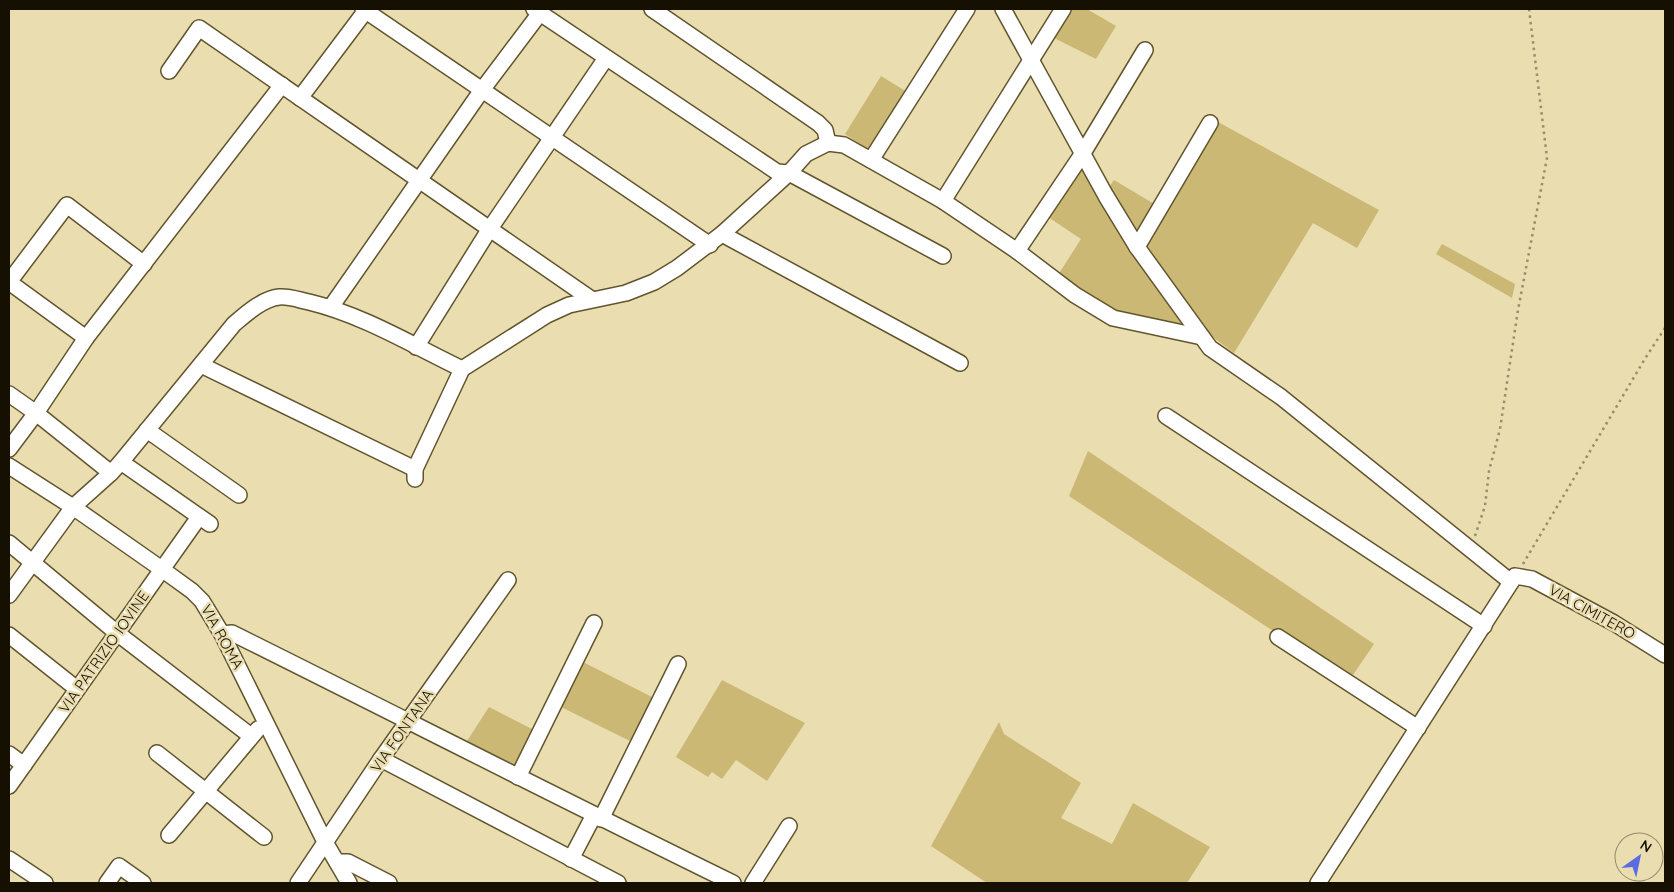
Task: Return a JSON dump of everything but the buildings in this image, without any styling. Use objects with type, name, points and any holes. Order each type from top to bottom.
[{"type":"street","points":[[300,98],[365,9],[710,245]]},
{"type":"street","points":[[652,9],[818,123],[825,130],[828,143]]},
{"type":"street","points":[[871,160],[968,9]]},
{"type":"street","points":[[1002,9],[1032,59],[1106,196],[1138,247],[1210,348],[1282,397],[1471,549],[1513,579],[1318,883]]},
{"type":"street","points":[[943,201],[1063,9]]},
{"type":"street","points":[[330,307],[537,11],[777,172],[789,173],[943,256]]},
{"type":"street","points":[[169,71],[199,28],[591,300]]},
{"type":"street","points":[[1017,251],[1083,153],[1145,50]]},
{"type":"street","points":[[416,347],[489,230],[606,58]]},
{"type":"street","points":[[9,449],[36,413],[86,338],[282,85]]},
{"type":"street","points":[[1138,247],[1210,123]]},
{"type":"street","points":[[201,365],[415,474],[462,369],[547,316],[569,305],[640,289],[677,268],[710,245],[789,173],[806,154],[828,143],[844,145],[943,201],[1017,251],[1075,295],[1113,318],[1202,337]]},
{"type":"street","points":[[86,338],[9,282],[67,205],[144,264]]},
{"type":"street","points":[[722,234],[960,363]]},
{"type":"street","points":[[9,595],[73,507],[116,467],[234,324],[266,301],[278,297],[289,297],[330,307],[351,315],[462,369]]},
{"type":"street","points":[[9,394],[116,467]]},
{"type":"street","points":[[1166,416],[1484,626]]},
{"type":"street","points":[[147,430],[239,495]]},
{"type":"street","name":"VIA ROMA","points":[[9,466],[73,507],[192,591],[202,601],[222,634],[325,842],[349,883]]},
{"type":"street","name":"VIA PATRIZIO IOVINE","points":[[9,786],[163,570],[204,521],[116,467]]},
{"type":"street","points":[[9,543],[117,633],[251,736]]},
{"type":"street","name":"VIA CIMITERO","points":[[1513,579],[1532,579],[1614,623],[1665,655]]},
{"type":"street","name":"VIA FONTANA","points":[[298,883],[381,759],[508,580]]},
{"type":"street","points":[[518,777],[594,623]]},
{"type":"street","points":[[222,634],[232,633],[409,720],[597,817],[733,883]]},
{"type":"street","points":[[9,635],[78,690]]},
{"type":"street","points":[[1278,637],[1418,728]]},
{"type":"street","points":[[571,859],[597,817],[678,664]]},
{"type":"street","points":[[169,835],[265,720]]},
{"type":"street","points":[[157,753],[264,837]]},
{"type":"street","points":[[9,754],[24,766]]},
{"type":"street","points":[[381,759],[618,883]]},
{"type":"street","points":[[753,883],[789,826]]},
{"type":"street","points":[[9,859],[45,883]]},
{"type":"street","points":[[337,862],[348,862],[389,883]]},
{"type":"street","points":[[107,883],[119,866],[143,883]]},
{"type":"path","points":[[1471,549],[1485,506],[1489,471],[1500,429],[1518,310],[1547,158],[1529,9]]},
{"type":"path","points":[[1513,579],[1665,328]]},
{"type":"shaded area","points":[[1071,9],[1087,9],[1116,26],[1096,59],[1054,38]]},
{"type":"shaded area","points":[[881,76],[907,92],[870,151],[845,134]]},
{"type":"shaded area","points":[[1218,122],[1379,210],[1357,248],[1313,223],[1234,353],[1210,335],[1146,244]]},
{"type":"shaded area","points":[[1084,170],[1182,321],[1179,326],[1124,314],[1096,301],[1058,275],[1081,239],[1048,217],[1078,171]]},
{"type":"shaded area","points":[[1114,180],[1156,205],[1140,231],[1137,231],[1109,187]]},
{"type":"shaded area","points":[[1442,244],[1515,284],[1512,298],[1436,254]]},
{"type":"shaded area","points":[[1088,451],[1374,644],[1349,681],[1069,496]]},
{"type":"shaded area","points":[[583,662],[654,698],[632,742],[561,707]]},
{"type":"shaded area","points":[[722,680],[805,723],[767,781],[736,760],[722,779],[712,772],[708,777],[676,757]]},
{"type":"shaded area","points":[[489,707],[534,730],[517,766],[467,741]]},
{"type":"shaded area","points":[[999,722],[1004,734],[1081,783],[1061,818],[1112,844],[1133,803],[1210,847],[1187,883],[987,883],[931,846]]}]
